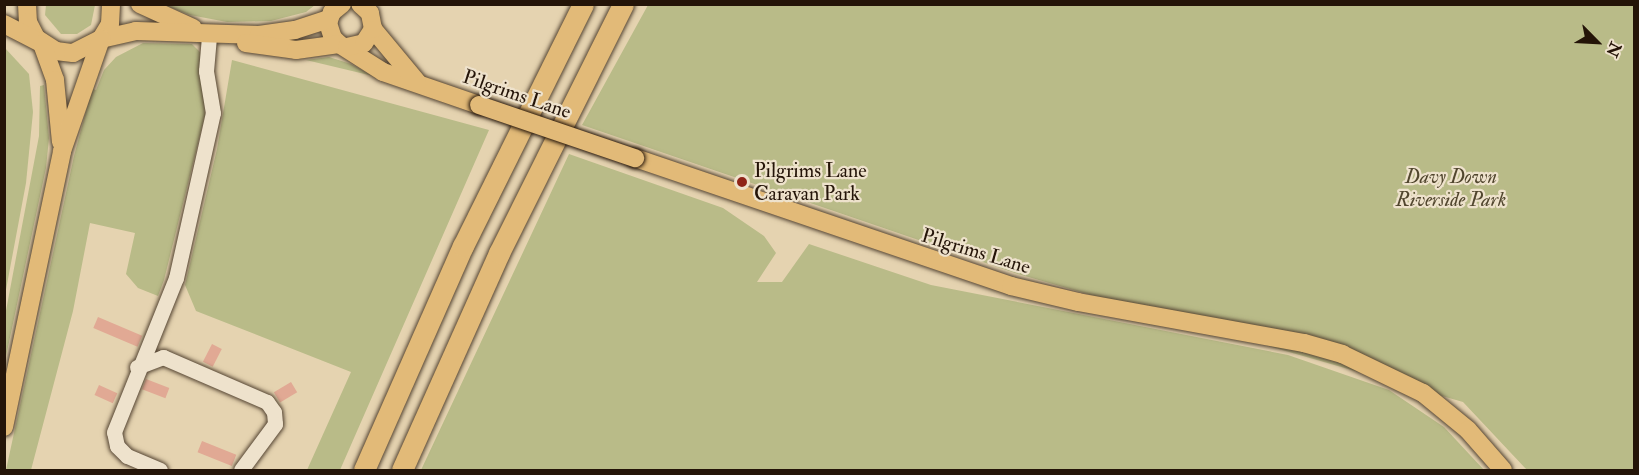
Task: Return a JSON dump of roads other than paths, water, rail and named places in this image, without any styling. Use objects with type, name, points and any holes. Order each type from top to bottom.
[{"type":"highway","points":[[364,471],[463,246],[583,4]]},
{"type":"highway","points":[[402,471],[499,253],[623,4]]},
{"type":"main road","points":[[27,4],[28,22],[42,44],[56,80],[62,151]]},
{"type":"main road","points":[[4,427],[62,151],[101,39],[110,24],[111,4]]},
{"type":"main road","points":[[140,4],[209,34],[296,50],[364,43],[373,29]]},
{"type":"main road","points":[[4,24],[56,51],[73,53],[101,39],[136,31],[259,35],[295,30],[329,19],[342,4]]},
{"type":"main road","name":"Pilgrims Lane","points":[[360,4],[370,13],[373,29],[417,82]]},
{"type":"main road","points":[[329,19],[329,31],[343,46]]},
{"type":"main road","name":"Pilgrims Lane","points":[[343,46],[382,72],[417,82],[1011,286],[1304,343],[1342,354],[1423,393],[1468,430],[1503,471]]},
{"type":"street","points":[[160,471],[127,456],[114,438],[137,368],[176,279],[213,112],[207,71],[209,34]]},
{"type":"street","points":[[154,328],[163,357]]},
{"type":"street","points":[[137,368],[163,357],[264,399],[272,408],[276,419],[273,430],[241,471]]},
{"type":"place","name":"Pilgrims Lane Caravan Park","points":[[742,182]]},
{"type":"park label","name":"Davy Down Riverside Park","points":[[1451,188]]}]
